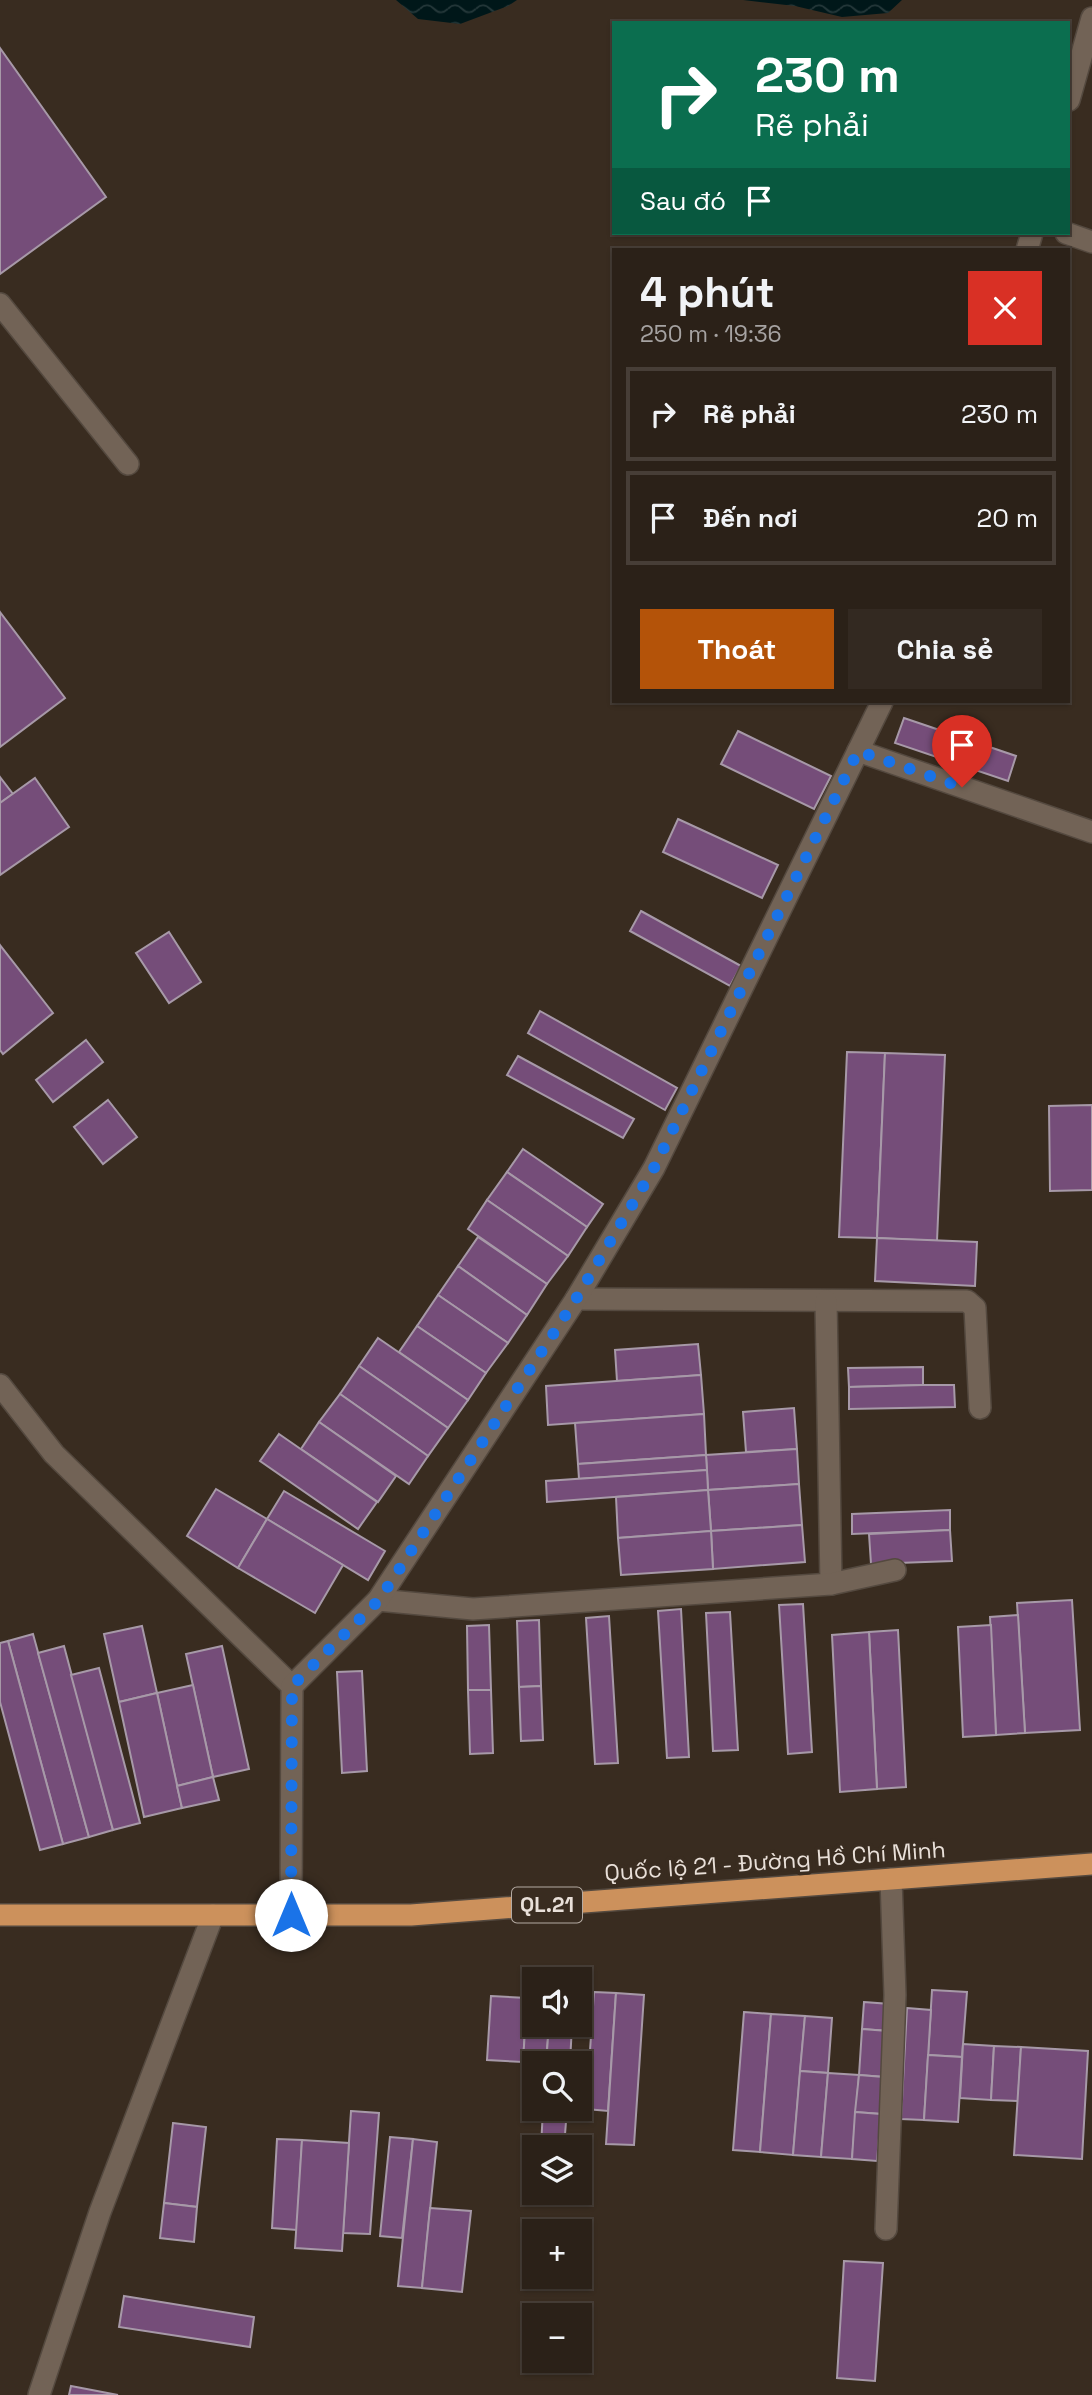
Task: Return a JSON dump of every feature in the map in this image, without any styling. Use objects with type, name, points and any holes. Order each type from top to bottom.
[{"type":"highway","name":"Quốc lộ 21 - Đường Hồ Chí Minh","points":[[0,1915],[411,1915],[1092,1864]]},
{"type":"street","points":[[1070,96],[1092,18]]},
{"type":"street","points":[[1070,234],[1092,242]]},
{"type":"street","points":[[0,304],[128,464]]},
{"type":"street","points":[[291,1915],[292,1686],[379,1600],[576,1299],[654,1168],[881,703]]},
{"type":"street","points":[[858,751],[1092,832]]},
{"type":"street","points":[[576,1299],[967,1301],[975,1308],[980,1408]]},
{"type":"street","points":[[826,1301],[831,1584]]},
{"type":"street","points":[[0,1385],[54,1454],[292,1686]]},
{"type":"street","points":[[379,1600],[473,1609],[831,1584],[895,1570]]},
{"type":"street","points":[[886,2229],[895,1994],[891,1879]]},
{"type":"street","points":[[39,2395],[100,2212],[214,1915]]},
{"type":"water","points":[[396,0],[517,0],[460,24],[418,19]]},
{"type":"water","points":[[743,0],[902,0],[888,13],[842,17],[795,6]]},
{"type":"building","points":[[0,48],[106,197],[0,274]]},
{"type":"building","points":[[0,612],[65,698],[0,747]]},
{"type":"building","points":[[904,718],[1016,756],[1008,781],[895,743]]},
{"type":"building","points":[[738,731],[831,776],[814,809],[721,764]]},
{"type":"building","points":[[0,777],[13,794],[0,803]]},
{"type":"building","points":[[35,778],[69,827],[0,875],[0,803]]},
{"type":"building","points":[[678,819],[778,865],[762,898],[663,852]]},
{"type":"building","points":[[641,911],[741,966],[730,986],[630,931]]},
{"type":"building","points":[[169,932],[201,982],[169,1003],[136,953]]},
{"type":"building","points":[[0,945],[53,1013],[3,1054],[0,1050]]},
{"type":"building","points":[[540,1011],[677,1088],[665,1110],[528,1033]]},
{"type":"building","points":[[86,1040],[103,1062],[53,1102],[36,1080]]},
{"type":"building","points":[[847,1052],[885,1053],[877,1238],[839,1237]]},
{"type":"building","points":[[885,1053],[945,1055],[937,1241],[877,1238]]},
{"type":"building","points":[[518,1056],[634,1119],[623,1138],[507,1075]]},
{"type":"building","points":[[108,1100],[137,1137],[103,1164],[74,1127]]},
{"type":"building","points":[[1092,1105],[1092,1190],[1050,1191],[1049,1106]]},
{"type":"building","points":[[523,1149],[603,1204],[587,1227],[507,1172]]},
{"type":"building","points":[[507,1172],[587,1227],[568,1256],[487,1200]]},
{"type":"building","points":[[487,1200],[568,1256],[547,1284],[468,1229]]},
{"type":"building","points":[[478,1237],[547,1284],[527,1315],[458,1266]]},
{"type":"building","points":[[877,1238],[977,1242],[975,1286],[875,1281]]},
{"type":"building","points":[[458,1266],[527,1315],[508,1343],[438,1295]]},
{"type":"building","points":[[438,1295],[508,1343],[486,1373],[417,1326]]},
{"type":"building","points":[[417,1326],[486,1373],[468,1400],[399,1352]]},
{"type":"building","points":[[378,1338],[468,1400],[448,1428],[359,1366]]},
{"type":"building","points":[[698,1344],[701,1375],[617,1381],[615,1350]]},
{"type":"building","points":[[359,1366],[448,1428],[428,1456],[340,1394]]},
{"type":"building","points":[[923,1367],[923,1385],[849,1387],[848,1368]]},
{"type":"building","points":[[701,1375],[704,1414],[548,1425],[546,1386]]},
{"type":"building","points":[[954,1385],[955,1407],[849,1409],[849,1387]]},
{"type":"building","points":[[340,1394],[428,1456],[409,1484],[319,1422]]},
{"type":"building","points":[[794,1408],[797,1449],[746,1452],[743,1412]]},
{"type":"building","points":[[704,1414],[706,1455],[578,1464],[575,1423]]},
{"type":"building","points":[[319,1422],[396,1476],[378,1502],[301,1449]]},
{"type":"building","points":[[279,1434],[377,1502],[358,1529],[260,1461]]},
{"type":"building","points":[[797,1449],[799,1484],[708,1490],[706,1455]]},
{"type":"building","points":[[706,1455],[707,1470],[579,1479],[578,1464]]},
{"type":"building","points":[[707,1470],[708,1490],[547,1502],[546,1481]]},
{"type":"building","points":[[799,1484],[802,1525],[711,1531],[708,1490]]},
{"type":"building","points":[[216,1489],[267,1519],[238,1568],[187,1536]]},
{"type":"building","points":[[708,1490],[711,1531],[618,1538],[616,1497]]},
{"type":"building","points":[[284,1491],[385,1551],[368,1580],[267,1519]]},
{"type":"building","points":[[950,1510],[950,1530],[852,1534],[852,1514]]},
{"type":"building","points":[[267,1519],[343,1565],[315,1613],[238,1568]]},
{"type":"building","points":[[802,1525],[805,1562],[713,1569],[711,1531]]},
{"type":"building","points":[[950,1530],[952,1561],[871,1564],[869,1534]]},
{"type":"building","points":[[711,1531],[713,1569],[621,1575],[618,1538]]},
{"type":"building","points":[[1072,1600],[1080,1730],[1025,1733],[1017,1603]]},
{"type":"building","points":[[803,1604],[812,1752],[788,1754],[779,1605]]},
{"type":"building","points":[[681,1609],[689,1757],[667,1758],[658,1611]]},
{"type":"building","points":[[730,1612],[738,1750],[713,1751],[706,1613]]},
{"type":"building","points":[[1018,1615],[1025,1733],[996,1735],[990,1617]]},
{"type":"building","points":[[609,1616],[618,1763],[595,1764],[586,1618]]},
{"type":"building","points":[[539,1620],[541,1686],[519,1687],[517,1621]]},
{"type":"building","points":[[489,1625],[491,1690],[468,1690],[467,1626]]},
{"type":"building","points":[[991,1625],[996,1735],[963,1737],[958,1627]]},
{"type":"building","points":[[142,1626],[157,1693],[119,1702],[104,1634]]},
{"type":"building","points":[[898,1630],[906,1787],[877,1789],[869,1632]]},
{"type":"building","points":[[869,1632],[877,1789],[840,1792],[832,1635]]},
{"type":"building","points":[[33,1634],[89,1837],[63,1844],[8,1641]]},
{"type":"building","points":[[8,1641],[63,1844],[40,1850],[0,1702],[0,1643]]},
{"type":"building","points":[[64,1646],[113,1830],[89,1837],[38,1653]]},
{"type":"building","points":[[222,1646],[249,1769],[213,1777],[186,1654]]},
{"type":"building","points":[[99,1668],[140,1823],[113,1830],[71,1675]]},
{"type":"building","points":[[362,1671],[367,1771],[342,1773],[337,1672]]},
{"type":"building","points":[[193,1685],[213,1777],[177,1786],[157,1693]]},
{"type":"building","points":[[541,1686],[543,1740],[521,1741],[519,1687]]},
{"type":"building","points":[[468,1690],[491,1690],[493,1753],[470,1754]]},
{"type":"building","points":[[157,1693],[182,1808],[144,1817],[119,1702]]},
{"type":"building","points":[[213,1777],[219,1800],[182,1808],[177,1786]]},
{"type":"building","points":[[932,1990],[967,1992],[962,2057],[928,2055]]},
{"type":"building","points":[[594,1992],[616,1993],[608,2111],[592,2110]]},
{"type":"building","points":[[616,1993],[644,1995],[634,2145],[606,2144]]},
{"type":"building","points":[[491,1996],[522,1998],[522,2037],[525,2037],[522,2062],[487,2060]]},
{"type":"building","points":[[864,2002],[890,2004],[888,2031],[862,2029]]},
{"type":"building","points":[[907,2008],[931,2010],[924,2120],[901,2119]]},
{"type":"building","points":[[744,2012],[771,2014],[760,2152],[733,2150]]},
{"type":"building","points":[[771,2014],[805,2016],[793,2155],[760,2152]]},
{"type":"building","points":[[805,2016],[832,2018],[828,2073],[800,2071]]},
{"type":"building","points":[[862,2029],[888,2031],[884,2077],[859,2075]]},
{"type":"building","points":[[525,2037],[548,2037],[547,2051],[524,2051]]},
{"type":"building","points":[[548,2037],[571,2037],[571,2051],[547,2051]]},
{"type":"building","points":[[963,2044],[994,2046],[991,2100],[960,2098]]},
{"type":"building","points":[[994,2046],[1021,2047],[1018,2101],[991,2100]]},
{"type":"building","points":[[1021,2047],[1088,2051],[1082,2159],[1014,2155]]},
{"type":"building","points":[[928,2055],[962,2057],[958,2122],[924,2120]]},
{"type":"building","points":[[800,2071],[828,2073],[821,2157],[793,2155]]},
{"type":"building","points":[[828,2073],[859,2075],[852,2159],[821,2157]]},
{"type":"building","points":[[859,2075],[884,2077],[881,2114],[855,2112]]},
{"type":"building","points":[[351,2111],[379,2113],[370,2234],[343,2233]]},
{"type":"building","points":[[855,2112],[881,2114],[877,2161],[852,2159]]},
{"type":"building","points":[[542,2121],[566,2121],[565,2135],[542,2135]]},
{"type":"building","points":[[173,2123],[206,2127],[197,2207],[164,2203]]},
{"type":"building","points":[[390,2137],[413,2139],[402,2238],[380,2236]]},
{"type":"building","points":[[277,2139],[302,2140],[297,2230],[272,2228]]},
{"type":"building","points":[[413,2139],[437,2142],[422,2288],[398,2286]]},
{"type":"building","points":[[302,2140],[349,2143],[342,2251],[295,2248]]},
{"type":"building","points":[[164,2203],[197,2207],[194,2242],[160,2238]]},
{"type":"building","points":[[430,2208],[471,2211],[462,2292],[422,2288]]},
{"type":"building","points":[[844,2261],[883,2263],[875,2381],[837,2378]]},
{"type":"building","points":[[124,2296],[254,2317],[250,2347],[119,2327]]},
{"type":"building","points":[[71,2386],[118,2395],[69,2395]]},
{"type":"route","points":[[291,1915],[292,1686],[379,1600],[576,1299],[654,1168],[858,751],[962,787]]}]
